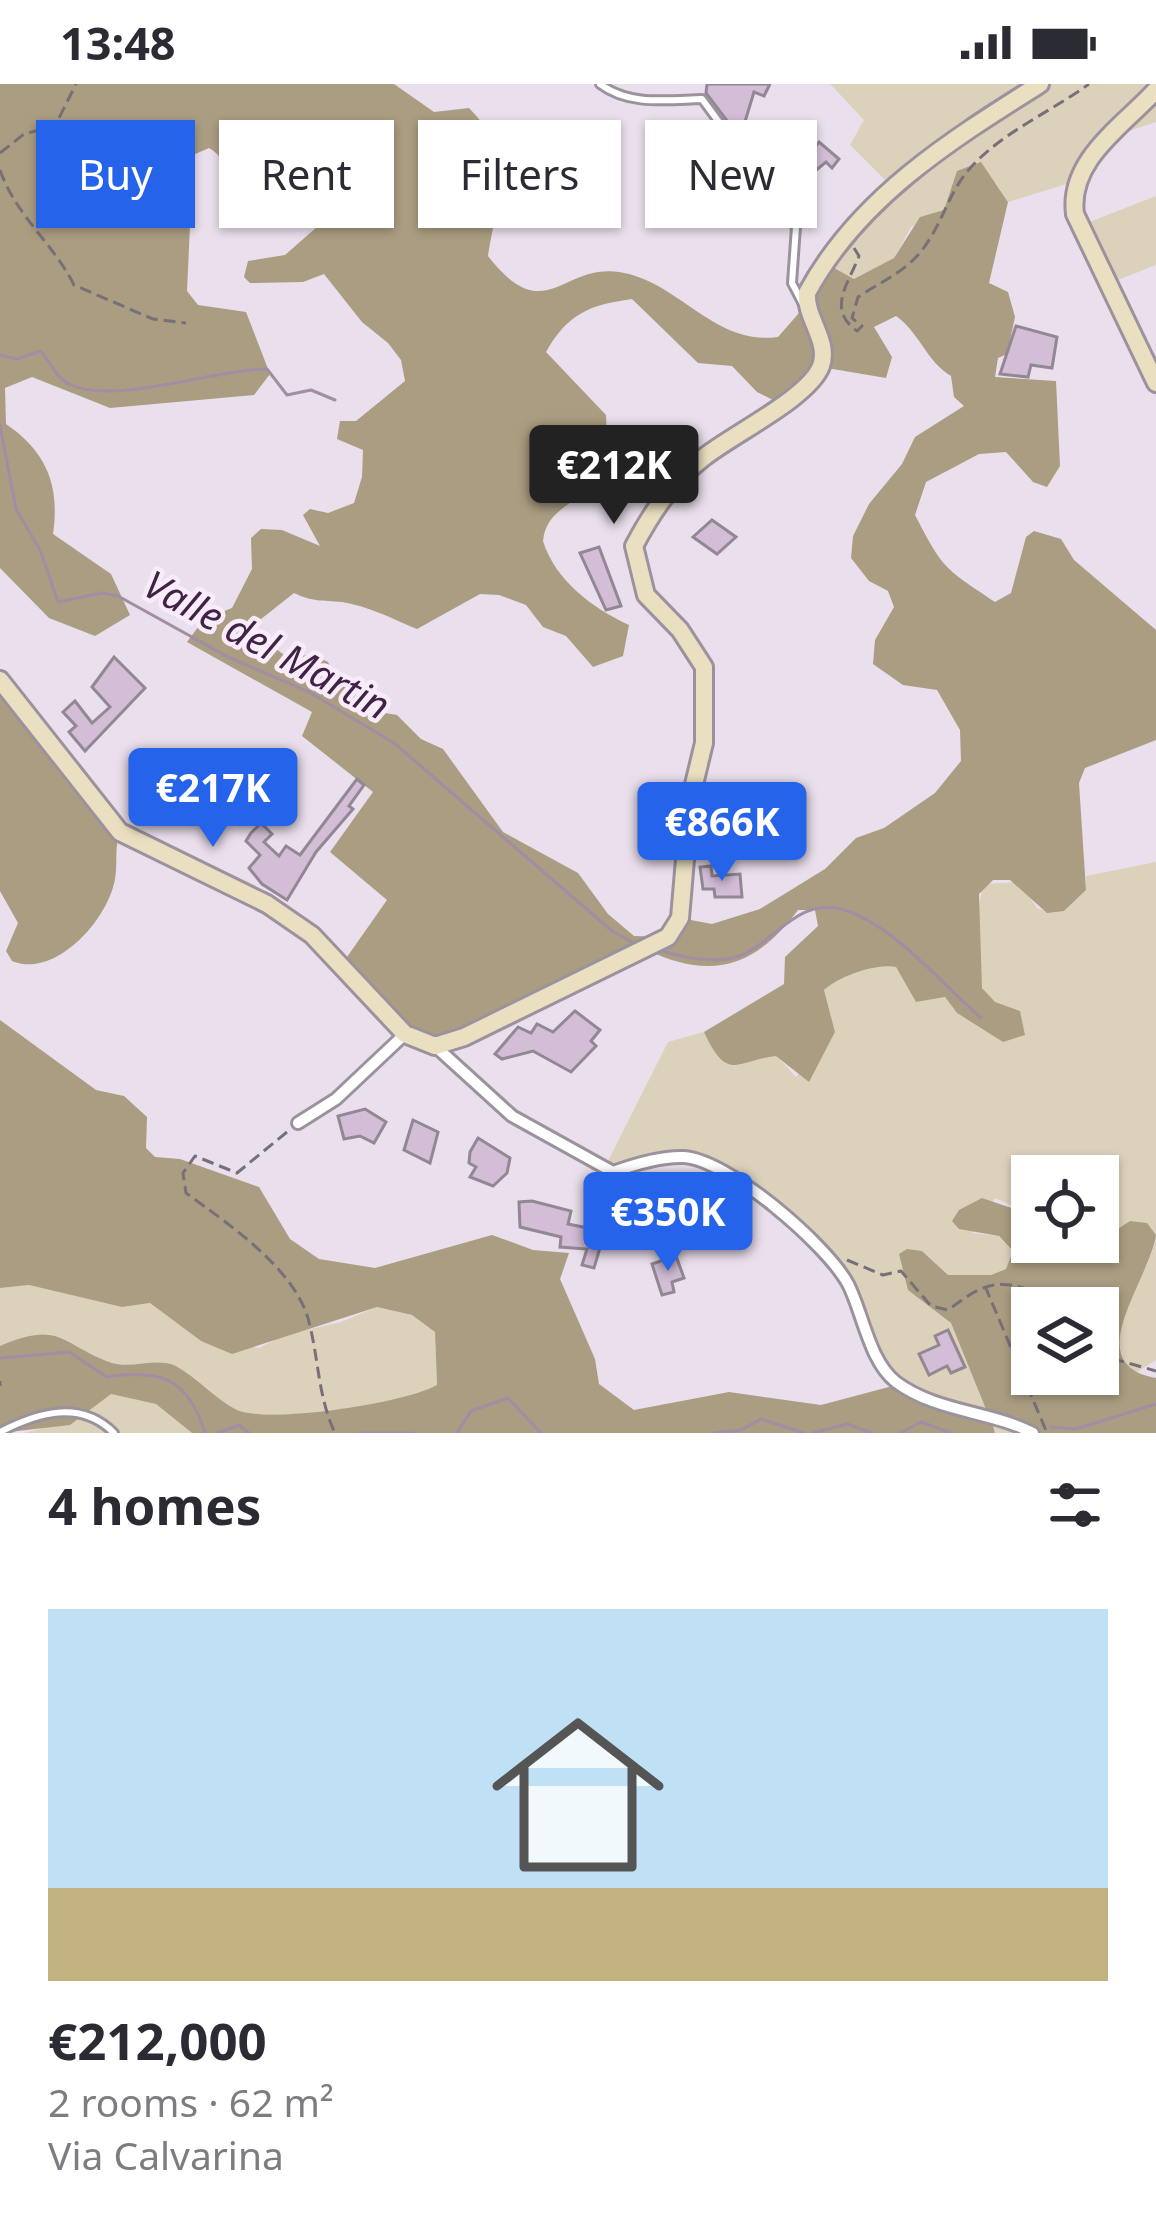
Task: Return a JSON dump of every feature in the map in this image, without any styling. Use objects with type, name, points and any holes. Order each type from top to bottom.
[{"type":"street","points":[[435,1046],[646,949],[668,937],[680,918],[690,801],[704,743],[704,667],[680,630],[646,595],[634,546],[656,505],[701,459],[807,384],[821,367],[823,348],[806,304],[807,293],[827,264],[927,156],[1040,84]]},
{"type":"street","points":[[1156,89],[1079,172],[1072,190],[1075,214],[1156,383]]},
{"type":"street","points":[[0,680],[120,832],[267,904],[312,935],[405,1034],[435,1046],[512,1116],[613,1172],[687,1157],[739,1180],[824,1253],[844,1278],[881,1365],[897,1382],[972,1416],[1033,1433]]},
{"type":"street","points":[[298,1124],[336,1099],[405,1034]]},
{"type":"lane","points":[[600,84],[618,95],[650,101],[702,99],[796,227],[792,283],[798,302],[806,304]]},
{"type":"lane","points":[[0,1432],[24,1419],[70,1412],[114,1433]]},
{"type":"path","points":[[0,153],[24,134],[55,125],[76,84]]},
{"type":"path","points":[[827,264],[856,247],[859,256],[840,298],[845,320],[857,331],[862,326],[852,318],[858,297],[885,284],[927,244],[941,207],[973,164],[994,145],[1090,84]]},
{"type":"path","points":[[0,170],[26,221],[58,252],[74,285],[153,319],[187,323]]},
{"type":"path","points":[[298,1124],[238,1173],[195,1156],[183,1173],[186,1192],[250,1237],[308,1317],[322,1406],[335,1433]]},
{"type":"path","points":[[824,1253],[832,1250],[858,1267],[883,1275],[901,1271],[931,1306],[948,1310],[984,1284],[1007,1282],[1021,1287]]},
{"type":"path","points":[[984,1284],[1047,1433]]},
{"type":"path","points":[[1119,1360],[1156,1370]]},
{"type":"shaded area","points":[[0,84],[394,84],[434,112],[469,108],[479,120],[418,120],[418,228],[494,228],[488,256],[524,288],[539,291],[582,276],[619,272],[660,287],[715,323],[755,337],[778,337],[806,305],[827,264],[854,279],[894,258],[920,217],[944,210],[957,171],[981,162],[1008,202],[989,283],[1008,292],[1015,317],[1007,354],[998,358],[995,377],[1056,381],[1060,466],[1047,487],[1033,482],[1006,452],[979,454],[926,482],[915,515],[947,567],[995,602],[1011,593],[1026,537],[1034,531],[1061,539],[1074,560],[1156,630],[1156,740],[1085,768],[1079,783],[1086,890],[1064,911],[1047,913],[1010,880],[993,880],[979,894],[982,988],[995,1002],[1020,1011],[1025,1035],[1003,1042],[957,1013],[945,997],[916,1002],[896,967],[879,967],[824,990],[835,1032],[809,1082],[776,1056],[727,1064],[704,1032],[784,984],[785,957],[818,926],[815,910],[798,910],[765,945],[730,963],[691,965],[645,949],[435,1046],[405,1034],[340,967],[387,900],[330,852],[373,792],[302,736],[312,712],[187,642],[204,619],[232,608],[252,569],[251,538],[261,529],[282,530],[320,546],[303,515],[310,509],[328,513],[354,503],[362,477],[363,450],[337,439],[340,421],[356,421],[405,381],[401,360],[362,322],[324,274],[303,282],[250,283],[244,277],[248,261],[285,255],[316,228],[394,228],[394,120],[219,120],[219,156],[209,148],[195,154],[195,120],[36,120],[36,228],[190,228],[187,291],[198,305],[246,312],[270,374],[254,395],[110,408],[32,377],[5,388],[6,424],[32,446],[48,472],[54,500],[53,534],[111,574],[130,615],[95,636],[49,618],[0,568]],"holes":[[[632,299],[698,363],[732,366],[757,392],[781,404],[821,367],[886,378],[892,357],[874,327],[896,316],[951,376],[954,397],[964,406],[915,437],[902,464],[869,504],[853,536],[851,558],[869,581],[888,591],[894,607],[875,640],[873,664],[903,685],[937,690],[960,730],[961,761],[935,793],[884,828],[856,838],[825,869],[760,909],[712,924],[680,918],[668,937],[634,936],[608,914],[578,873],[503,832],[443,749],[421,739],[397,715],[379,712],[337,680],[328,662],[311,654],[289,659],[255,632],[256,623],[294,593],[361,606],[417,629],[480,594],[499,595],[526,605],[543,627],[566,636],[593,667],[623,656],[629,625],[577,591],[556,568],[543,541],[556,514],[598,476],[606,432],[606,415],[546,352],[563,328],[582,313]]]},
{"type":"shaded area","points":[[830,84],[1156,84],[1156,122],[1101,140],[1070,183],[1008,202],[996,183],[952,188],[944,210],[911,227],[894,258],[880,270],[854,279],[827,264],[892,187],[850,145],[864,120]]},
{"type":"shaded area","points":[[1156,196],[1156,265],[1110,283],[1079,226]]},
{"type":"shaded area","points":[[0,680],[120,832],[115,879],[102,912],[77,942],[45,962],[12,961],[6,951],[18,923],[0,891]]},
{"type":"shaded area","points":[[1156,862],[1156,1235],[1119,1231],[1119,1155],[1011,1155],[1011,1205],[995,1198],[972,1233],[998,1236],[1011,1249],[1006,1269],[991,1275],[948,1275],[922,1251],[909,1290],[951,1323],[973,1370],[1028,1433],[995,1433],[991,1421],[934,1399],[885,1365],[836,1267],[752,1190],[705,1164],[675,1162],[634,1170],[605,1167],[668,1042],[704,1032],[727,1064],[776,1055],[796,1077],[835,1032],[824,990],[858,972],[896,967],[916,1002],[945,997],[957,1013],[1003,1042],[1020,1011],[993,1001],[982,987],[978,922],[985,884],[1018,882],[1038,909],[1064,911],[1086,890],[1086,876]]},
{"type":"shaded area","points":[[0,1020],[96,1090],[124,1096],[147,1117],[146,1148],[155,1157],[180,1159],[259,1187],[290,1239],[319,1259],[375,1268],[492,1235],[533,1250],[569,1253],[560,1279],[595,1359],[599,1384],[634,1410],[729,1392],[821,1405],[904,1383],[990,1419],[951,1323],[908,1290],[899,1254],[907,1249],[922,1251],[948,1275],[991,1275],[1006,1269],[1011,1256],[1011,1263],[1119,1263],[1119,1228],[1130,1221],[1147,1223],[1156,1235],[1120,1339],[1122,1356],[1133,1370],[1156,1378],[1156,1433],[1028,1433],[992,1423],[995,1433],[192,1433],[156,1404],[111,1394],[70,1425],[0,1433],[0,1346],[37,1335],[60,1338],[112,1363],[176,1366],[229,1406],[254,1414],[337,1410],[437,1385],[435,1332],[412,1315],[377,1307],[232,1354],[201,1341],[150,1303],[122,1307],[29,1285],[0,1288]]},
{"type":"shaded area","points":[[982,1198],[1011,1208],[1011,1249],[999,1236],[959,1229],[952,1221],[959,1210]]},
{"type":"shaded area","points":[[1156,1236],[1156,1360],[1134,1374],[1123,1359],[1122,1325]]},
{"type":"shaded area","points":[[29,1285],[122,1307],[150,1303],[201,1341],[259,1348],[285,1335],[341,1322],[377,1307],[412,1315],[435,1332],[437,1386],[337,1410],[277,1415],[237,1410],[169,1364],[112,1363],[50,1335],[0,1346],[0,1288]]},
{"type":"shaded area","points":[[111,1394],[156,1404],[192,1433],[24,1433],[83,1418],[91,1405]]},
{"type":"building","points":[[707,84],[770,84],[764,96],[754,92],[745,120],[726,120],[706,93]]},
{"type":"building","points":[[817,144],[839,159],[832,168],[826,162],[817,169]]},
{"type":"building","points":[[1016,326],[1057,337],[1052,368],[1031,365],[1028,377],[1000,374]]},
{"type":"building","points":[[712,520],[736,537],[717,554],[693,537]]},
{"type":"building","points":[[599,547],[621,606],[606,610],[580,553]]},
{"type":"building","points":[[114,657],[145,688],[85,751],[69,732],[76,726],[63,712],[75,701],[92,723],[110,707],[92,687]]},
{"type":"building","points":[[357,779],[364,785],[349,806],[353,809],[316,852],[287,900],[262,884],[249,868],[260,855],[246,841],[251,833],[261,823],[272,834],[264,842],[279,856],[286,846],[300,855]]},
{"type":"building","points":[[711,866],[712,876],[740,874],[742,897],[715,897],[714,889],[703,889],[700,867]]},
{"type":"building","points":[[575,1011],[600,1030],[591,1041],[596,1046],[571,1072],[533,1051],[502,1059],[495,1054],[518,1027],[531,1033],[537,1024],[553,1032]]},
{"type":"building","points":[[365,1109],[386,1122],[374,1143],[360,1136],[344,1139],[338,1116]]},
{"type":"building","points":[[413,1120],[438,1132],[430,1163],[404,1150]]},
{"type":"building","points":[[478,1138],[510,1158],[507,1173],[493,1186],[470,1177],[476,1167],[469,1163],[470,1152]]},
{"type":"building","points":[[519,1202],[571,1211],[568,1224],[593,1229],[595,1223],[601,1224],[605,1231],[594,1268],[582,1265],[587,1249],[560,1247],[561,1237],[520,1227]]},
{"type":"building","points":[[676,1256],[684,1278],[672,1282],[674,1292],[662,1295],[652,1264]]},
{"type":"building","points":[[948,1330],[965,1367],[951,1373],[947,1366],[929,1375],[919,1354],[939,1345],[935,1336]]},
{"type":"waterway","points":[[0,355],[17,359],[40,351],[66,382],[90,390],[140,389],[267,369],[287,395],[311,390],[335,400]]},
{"type":"waterway","name":"Valle del Martin","points":[[0,426],[16,509],[40,550],[58,602],[102,593],[118,596],[228,657],[309,692],[394,743],[612,931],[634,943]]},
{"type":"waterway","name":"Valle del Martin","points":[[659,950],[700,959],[732,958],[754,949],[799,915],[826,907],[841,909],[897,940],[981,1018]]},
{"type":"waterway","points":[[0,1358],[69,1352],[107,1377],[156,1376],[190,1400],[205,1433]]},
{"type":"waterway","points":[[457,1433],[471,1411],[508,1398],[541,1433]]},
{"type":"waterway","points":[[1051,1427],[1076,1429],[1156,1404]]},
{"type":"waterway","points":[[714,1433],[741,1430],[761,1419],[804,1433]]},
{"type":"waterway","points":[[900,1433],[921,1422],[951,1433]]},
{"type":"waterway","points":[[813,1433],[847,1424],[872,1433]]},
{"type":"waterway","points":[[218,1433],[239,1425],[249,1433]]},
{"type":"waterway","points":[[360,1433],[413,1433]]}]
